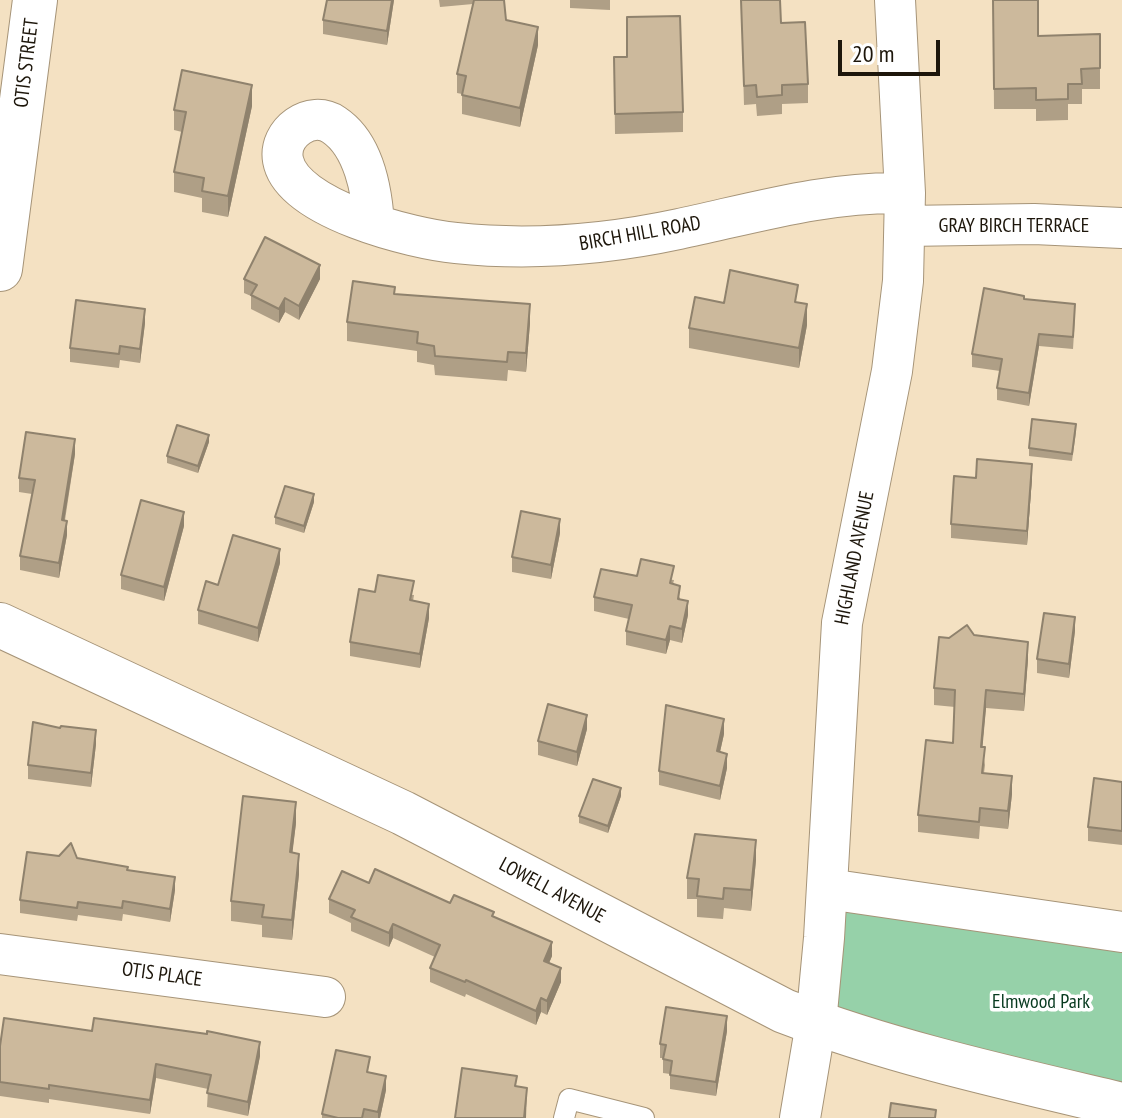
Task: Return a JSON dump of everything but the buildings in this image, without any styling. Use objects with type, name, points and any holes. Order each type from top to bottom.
[{"type":"street","name":"OTIS STREET","points":[[0,269],[35,0]]},
{"type":"street","name":"HIGHLAND AVENUE","points":[[800,1118],[816,1023],[828,889],[842,623],[892,371],[903,281],[905,210],[895,0]]},
{"type":"street","name":"BIRCH HILL ROAD","points":[[374,224],[448,242],[500,247],[568,247],[677,230],[851,193],[905,210]]},
{"type":"street","name":"GRAY BIRCH TERRACE","points":[[905,210],[1034,224],[1122,228]]},
{"type":"street","name":"LOWELL AVENUE","points":[[0,625],[403,813],[784,1011],[934,1060],[1122,1105]]},
{"type":"street","points":[[828,889],[1122,932]]},
{"type":"street","name":"OTIS PLACE","points":[[0,954],[325,997]]},
{"type":"lane","points":[[564,1118],[569,1099],[644,1118]]},
{"type":"green space","name":"Elmwood Park","points":[[828,889],[1122,932],[1122,1105],[816,1023]]}]
